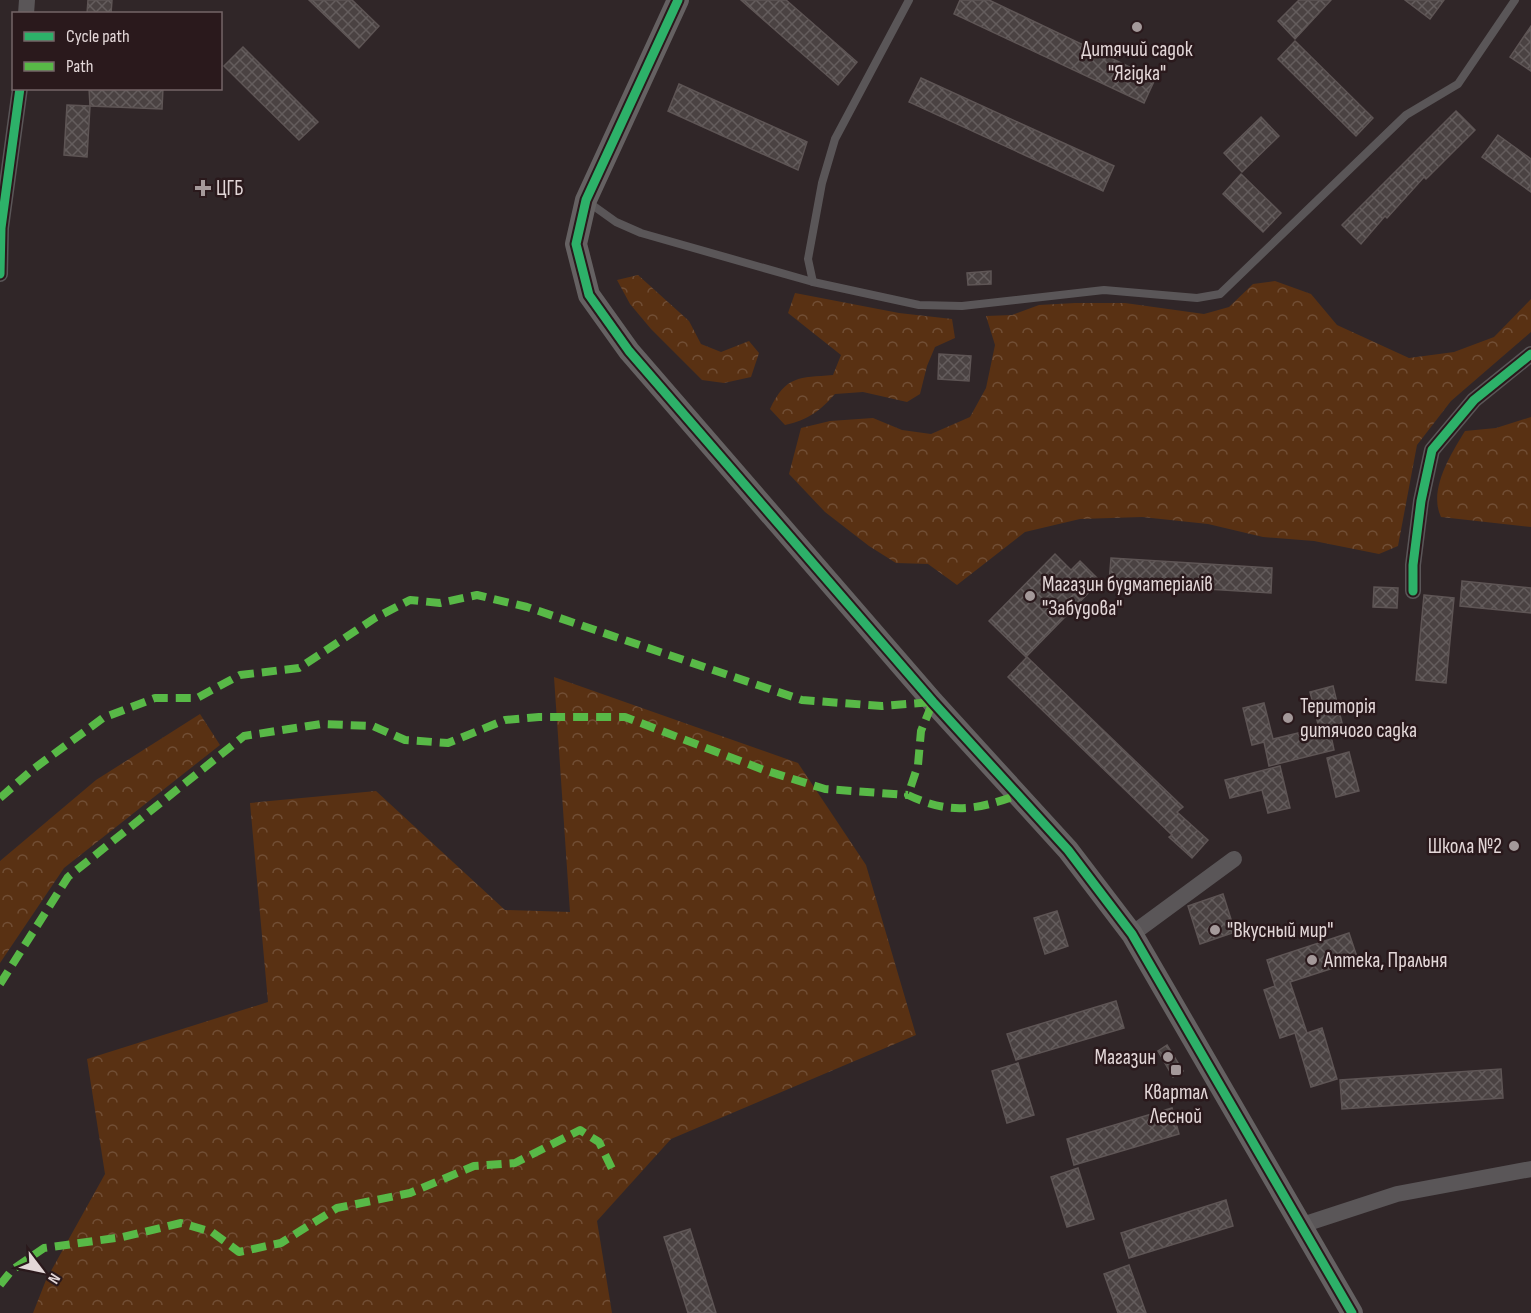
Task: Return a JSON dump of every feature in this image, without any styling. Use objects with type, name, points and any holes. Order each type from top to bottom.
[{"type":"street","points":[[678,0],[586,200],[576,244],[588,295],[629,351],[926,693],[1068,850],[1132,934],[1352,1313]]},
{"type":"street","points":[[0,274],[5,163],[20,90]]},
{"type":"street","points":[[1413,591],[1421,501],[1432,450],[1474,400],[1531,354]]},
{"type":"street","points":[[1132,934],[1234,859]]},
{"type":"street","points":[[1302,1225],[1397,1194],[1531,1169]]},
{"type":"lane","points":[[813,282],[808,259],[822,183],[835,139],[909,0]]},
{"type":"lane","points":[[586,200],[616,222],[641,233],[813,282],[919,305],[962,306],[1104,290],[1197,298],[1220,294],[1406,116],[1458,84],[1515,0]]},
{"type":"green space","points":[[638,275],[689,321],[701,344],[721,352],[749,341],[759,353],[751,377],[724,383],[702,380],[651,329],[630,304],[617,280]]},
{"type":"green space","points":[[1275,281],[1311,294],[1337,325],[1409,358],[1454,352],[1494,337],[1531,299],[1531,332],[1451,401],[1417,445],[1398,546],[1379,554],[1314,541],[1263,537],[1208,524],[1142,517],[1080,519],[1025,532],[957,585],[928,564],[896,563],[869,546],[825,512],[789,474],[801,428],[830,421],[873,418],[902,430],[931,434],[970,417],[986,388],[995,345],[986,316],[1012,315],[1039,305],[1075,303],[1125,303],[1204,314],[1229,307],[1253,284]]},
{"type":"green space","points":[[795,293],[899,313],[952,319],[955,338],[935,347],[927,366],[920,394],[907,402],[863,392],[835,394],[813,414],[785,425],[770,409],[782,390],[795,380],[833,375],[841,355],[788,313]]},
{"type":"green space","points":[[1531,417],[1531,527],[1441,517],[1437,495],[1439,484],[1448,461],[1465,431],[1496,428]]},
{"type":"green space","points":[[554,677],[798,763],[866,865],[916,1035],[671,1139],[597,1221],[612,1313],[33,1313],[46,1280],[105,1174],[87,1059],[268,1002],[250,803],[376,791],[505,910],[570,912]]},
{"type":"green space","points":[[200,714],[220,745],[64,868],[0,963],[0,861],[96,780]]},
{"type":"building","points":[[88,0],[112,0],[111,12],[87,12]]},
{"type":"building","points":[[309,0],[352,0],[379,26],[359,48]]},
{"type":"building","points":[[741,0],[786,0],[857,62],[838,85]]},
{"type":"building","points":[[960,0],[989,0],[1155,79],[1144,103],[954,14]]},
{"type":"building","points":[[1299,0],[1331,0],[1295,39],[1278,21]]},
{"type":"building","points":[[1405,0],[1444,0],[1430,19]]},
{"type":"building","points":[[1531,26],[1531,71],[1510,57]]},
{"type":"building","points":[[1295,41],[1373,118],[1356,136],[1278,59]]},
{"type":"building","points":[[243,47],[318,122],[299,140],[224,66]]},
{"type":"building","points":[[921,78],[1114,166],[1103,191],[909,102]]},
{"type":"building","points":[[679,84],[807,142],[798,170],[668,111]]},
{"type":"building","points":[[89,90],[163,90],[162,109],[90,106]]},
{"type":"building","points":[[67,105],[90,106],[87,157],[64,155]]},
{"type":"building","points":[[1456,111],[1475,130],[1426,179],[1424,177],[1387,218],[1385,216],[1361,244],[1342,225]]},
{"type":"building","points":[[1261,117],[1279,136],[1242,172],[1224,153]]},
{"type":"building","points":[[1498,135],[1531,159],[1531,192],[1482,157]]},
{"type":"building","points":[[1241,174],[1281,213],[1263,232],[1223,194]]},
{"type":"building","points":[[991,271],[991,284],[968,285],[967,273]]},
{"type":"building","points":[[939,354],[971,356],[969,381],[938,379]]},
{"type":"building","points":[[1055,554],[1071,570],[1080,561],[1100,581],[1026,657],[989,621]]},
{"type":"building","points":[[1111,558],[1272,568],[1271,593],[1109,583]]},
{"type":"building","points":[[1462,581],[1531,588],[1531,613],[1460,606]]},
{"type":"building","points":[[1374,587],[1398,588],[1397,608],[1373,607]]},
{"type":"building","points":[[1424,595],[1454,598],[1446,683],[1416,680]]},
{"type":"building","points":[[1027,657],[1183,807],[1177,812],[1208,840],[1192,858],[1169,837],[1172,835],[1008,677]]},
{"type":"building","points":[[1333,686],[1342,723],[1329,726],[1334,750],[1269,766],[1264,742],[1252,745],[1243,708],[1264,703],[1273,739],[1319,728],[1310,692]]},
{"type":"building","points":[[1349,752],[1359,791],[1336,797],[1327,758]]},
{"type":"building","points":[[1280,766],[1290,808],[1268,813],[1262,790],[1230,798],[1225,780]]},
{"type":"building","points":[[1223,894],[1235,932],[1200,944],[1188,906]]},
{"type":"building","points":[[1057,911],[1068,946],[1045,954],[1034,918]]},
{"type":"building","points":[[1349,933],[1358,960],[1290,982],[1307,1033],[1322,1028],[1337,1079],[1311,1087],[1295,1033],[1280,1038],[1264,990],[1275,986],[1267,960]]},
{"type":"building","points":[[1116,1001],[1124,1028],[1016,1060],[1007,1034]]},
{"type":"building","name":"Магазин","points":[[1167,1045],[1183,1071],[1173,1077],[1158,1051]]},
{"type":"building","points":[[1018,1063],[1034,1115],[1007,1123],[992,1071]]},
{"type":"building","points":[[1501,1069],[1503,1098],[1342,1109],[1340,1080]]},
{"type":"building","points":[[1172,1108],[1179,1134],[1074,1165],[1067,1139]]},
{"type":"building","points":[[1078,1168],[1094,1219],[1067,1227],[1051,1177]]},
{"type":"building","points":[[1226,1200],[1233,1226],[1129,1258],[1121,1233]]},
{"type":"building","points":[[690,1229],[716,1313],[688,1313],[664,1237]]},
{"type":"building","points":[[1129,1265],[1146,1313],[1118,1313],[1104,1274]]},
{"type":"marked path","points":[[0,798],[32,770],[103,718],[155,698],[197,698],[240,675],[299,668],[375,618],[410,600],[440,603],[477,595],[527,607],[802,700],[882,706],[933,702],[921,731],[918,765],[908,795],[937,806],[950,808],[976,807],[1018,795]]},
{"type":"marked path","points":[[0,984],[68,877],[244,736],[321,724],[373,726],[405,740],[448,743],[505,720],[539,717],[625,717],[764,770],[825,789],[908,795]]},
{"type":"marked path","points":[[0,1285],[12,1270],[44,1248],[123,1237],[181,1223],[212,1232],[239,1252],[281,1243],[337,1208],[410,1193],[474,1166],[515,1163],[580,1130],[599,1142],[614,1173]]},
{"type":"cycle path","points":[[678,0],[586,200],[576,244],[589,295],[629,351],[933,702],[1068,850],[1132,934],[1352,1313]]},
{"type":"cycle path","points":[[0,274],[1,228],[20,90]]},
{"type":"cycle path","points":[[1413,591],[1413,565],[1421,501],[1432,450],[1474,400],[1531,354]]},
{"type":"place","name":"Дитячий садок \"Ягідка\"","points":[[1137,27]]},
{"type":"place","name":"ЦГБ","points":[[203,188]]},
{"type":"place","name":"Магазин будматеріалів \"Забудова\"","points":[[1030,596]]},
{"type":"place","name":"Територія дитячого садка","points":[[1288,718]]},
{"type":"place","name":"Школа №2","points":[[1514,846]]},
{"type":"place","name":"\"Вкусный мир\"","points":[[1215,930]]},
{"type":"place","name":"Аптека, Пральня","points":[[1312,960]]},
{"type":"place","name":"Магазин","points":[[1168,1057]]},
{"type":"place","name":"Квартал Лесной","points":[[1176,1070]]}]
